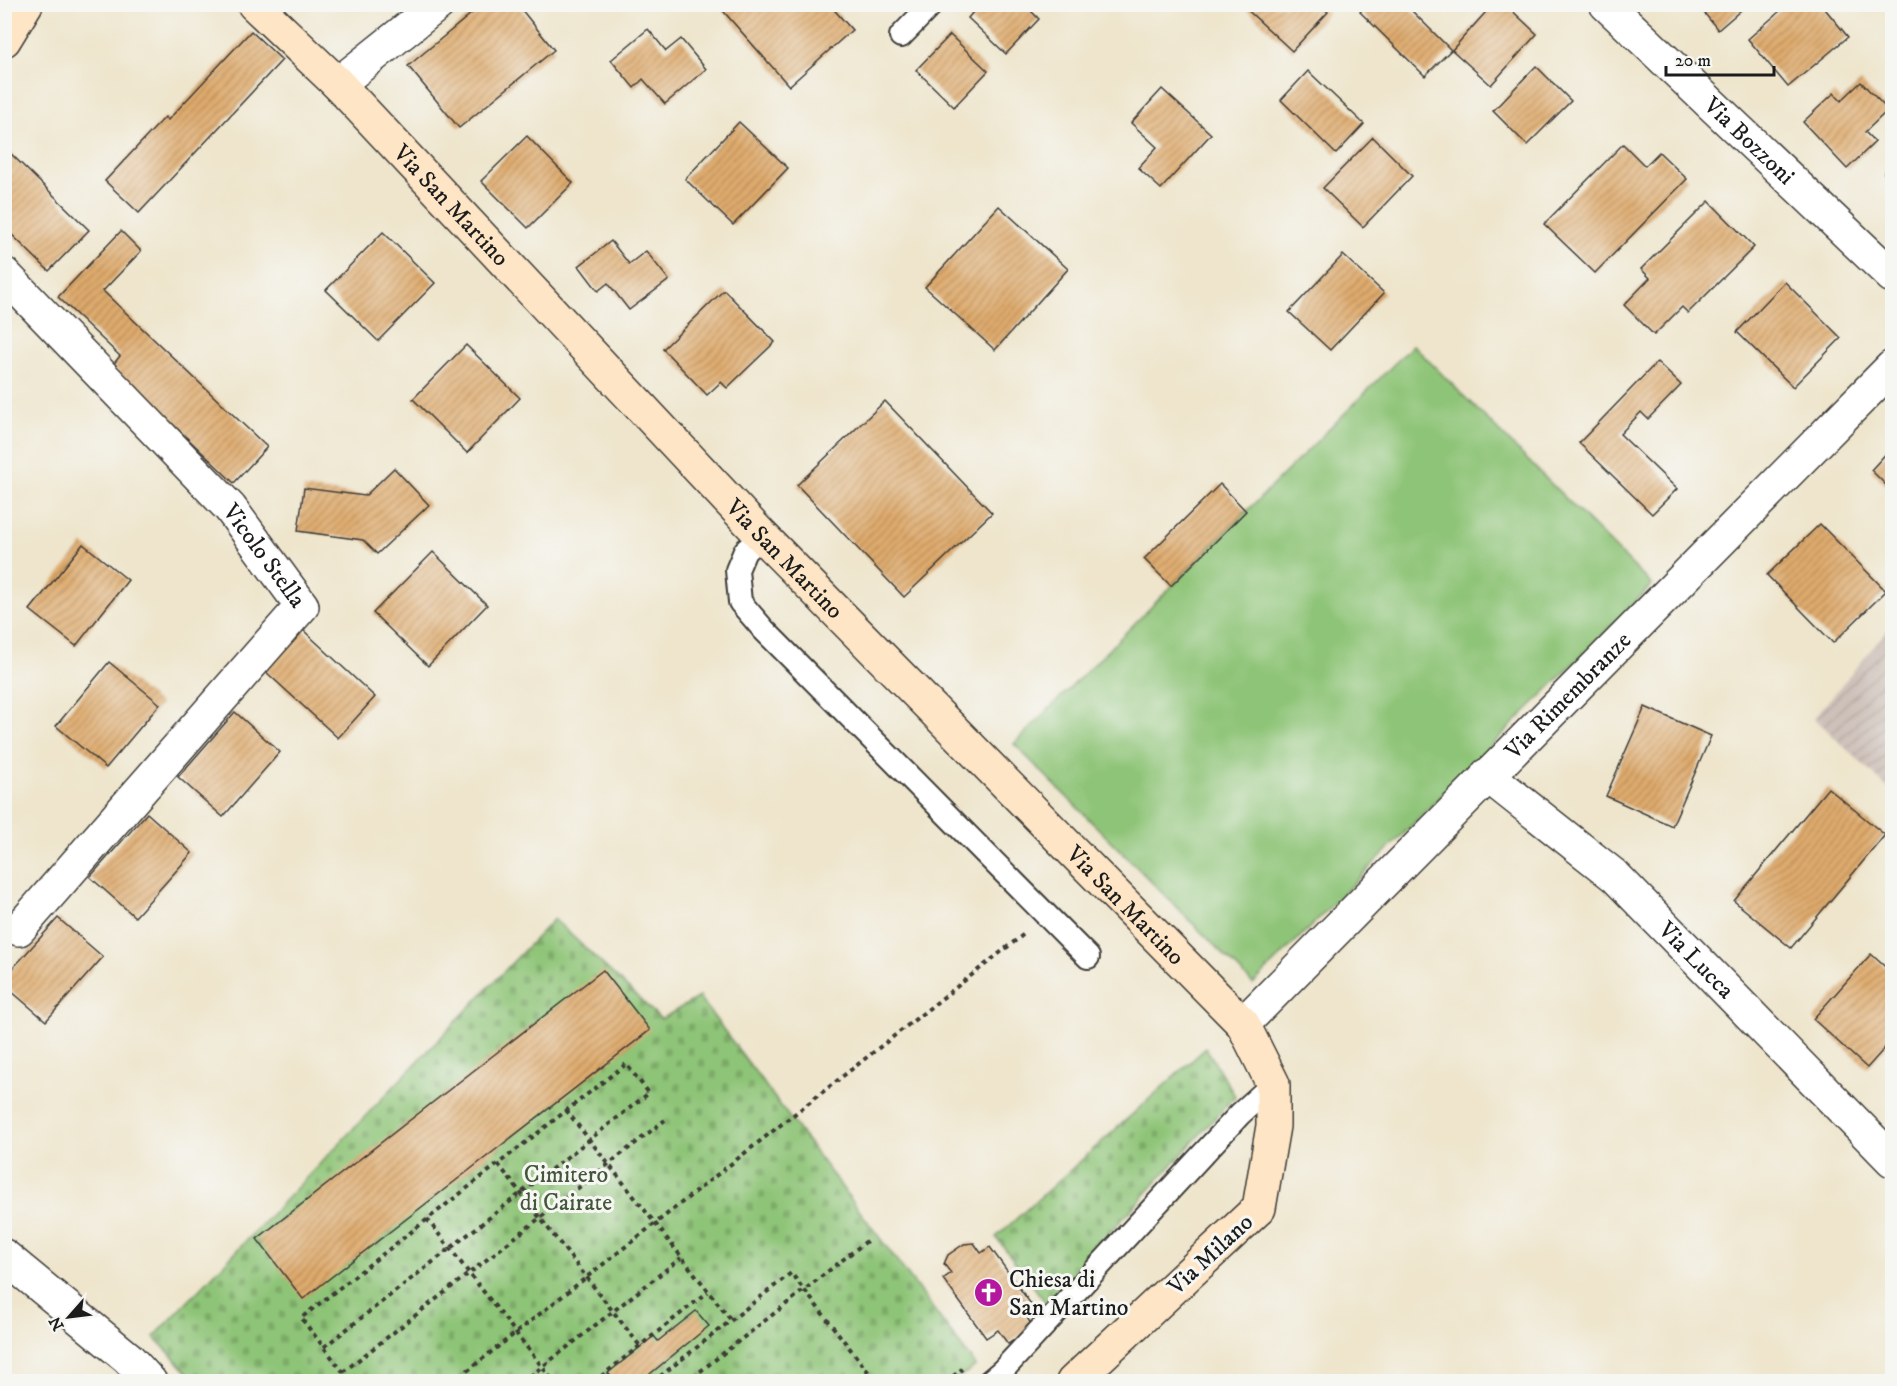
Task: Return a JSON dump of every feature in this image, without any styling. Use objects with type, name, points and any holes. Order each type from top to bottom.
[{"type":"street","points":[[4,40],[26,4]]},
{"type":"street","name":"Via San Martino","points":[[254,4],[338,84],[762,536],[1243,1024]]},
{"type":"street","points":[[338,84],[438,4]]},
{"type":"street","name":"Via Bozzoni","points":[[1606,4],[1893,276]]},
{"type":"street","name":"Vicolo Stella","points":[[4,274],[230,508],[302,606],[19,928]]},
{"type":"street","name":"Via Rimembranze","points":[[1243,1024],[1893,367]]},
{"type":"street","name":"Via Lucca","points":[[1487,775],[1616,877],[1893,1160]]},
{"type":"street","name":"Via Milano","points":[[1073,1382],[1259,1208],[1273,1126],[1273,1084],[1243,1024]]},
{"type":"street","points":[[4,1256],[128,1358],[150,1382]]},
{"type":"lane","points":[[901,36],[932,4]]},
{"type":"lane","points":[[762,536],[745,550],[737,570],[740,602],[764,630],[1088,957]]},
{"type":"lane","points":[[988,1382],[1002,1371],[1240,1114],[1273,1084]]},
{"type":"path","points":[[453,1382],[1047,916]]},
{"type":"path","points":[[324,1347],[649,1093],[626,1064],[302,1318],[324,1347],[343,1372],[351,1382]]},
{"type":"path","points":[[566,1110],[731,1320]]},
{"type":"path","points":[[343,1372],[665,1120]]},
{"type":"path","points":[[498,1164],[640,1346]]},
{"type":"path","points":[[427,1219],[554,1382]]},
{"type":"path","points":[[693,1377],[867,1240]]},
{"type":"path","points":[[523,1382],[681,1258]]},
{"type":"path","points":[[653,1382],[791,1273],[876,1382]]},
{"type":"path","points":[[594,1382],[708,1292]]},
{"type":"path","points":[[946,1382],[967,1365]]},
{"type":"path","points":[[659,1377],[663,1382]]},
{"type":"shaded area","points":[[1892,625],[1892,792],[1814,718]]},
{"type":"green space","points":[[1413,345],[1652,585],[1253,984],[1014,744]]},
{"type":"green space","name":"Cimitero di Cairate","points":[[554,919],[661,1019],[699,997],[976,1366],[952,1382],[197,1382],[154,1337]]},
{"type":"green space","points":[[1206,1048],[1235,1096],[1046,1303],[996,1237]]},
{"type":"building","points":[[483,4],[517,4],[554,50],[459,128],[408,66]]},
{"type":"building","points":[[717,4],[829,4],[852,30],[789,86]]},
{"type":"building","points":[[980,4],[1024,4],[1039,19],[1006,54],[968,18]]},
{"type":"building","points":[[1367,4],[1405,4],[1451,50],[1425,76],[1360,12]]},
{"type":"building","points":[[1493,4],[1505,4],[1537,34],[1491,85],[1452,50]]},
{"type":"building","points":[[1697,4],[1748,4],[1718,30]]},
{"type":"building","points":[[1788,4],[1821,4],[1848,37],[1788,87],[1748,39]]},
{"type":"building","points":[[1242,5],[1320,5],[1328,12],[1292,51]]},
{"type":"building","points":[[648,29],[666,51],[681,39],[706,69],[665,104],[643,79],[634,88],[611,60]]},
{"type":"building","points":[[251,31],[282,60],[139,213],[105,181],[165,117],[168,120]]},
{"type":"building","points":[[950,35],[988,71],[954,107],[916,70]]},
{"type":"building","points":[[1536,66],[1571,101],[1527,145],[1493,111]]},
{"type":"building","points":[[1308,71],[1364,124],[1336,154],[1281,100]]},
{"type":"building","points":[[1861,82],[1888,110],[1865,132],[1875,142],[1847,169],[1803,122],[1834,93],[1841,101]]},
{"type":"building","points":[[1162,89],[1211,134],[1161,189],[1138,168],[1157,147],[1131,123]]},
{"type":"building","points":[[739,122],[788,168],[733,225],[685,179]]},
{"type":"building","points":[[527,136],[573,183],[528,228],[481,181]]},
{"type":"building","points":[[1373,137],[1412,176],[1363,227],[1323,188]]},
{"type":"building","points":[[1623,144],[1645,166],[1659,152],[1687,179],[1595,273],[1544,224]]},
{"type":"building","points":[[5,148],[89,230],[49,271],[5,228]]},
{"type":"building","points":[[1892,165],[1892,182],[1884,173]]},
{"type":"building","points":[[1709,201],[1754,247],[1688,313],[1682,307],[1654,335],[1624,305],[1650,278],[1641,269]]},
{"type":"building","points":[[999,206],[1068,269],[995,350],[925,287]]},
{"type":"building","points":[[121,231],[141,251],[103,291],[267,447],[234,483],[112,366],[120,356],[58,297]]},
{"type":"building","points":[[383,232],[435,283],[378,341],[326,290]]},
{"type":"building","points":[[611,241],[629,264],[646,251],[669,280],[629,310],[608,283],[598,291],[579,266]]},
{"type":"building","points":[[1343,255],[1384,293],[1330,350],[1289,312]]},
{"type":"building","points":[[1785,282],[1841,338],[1793,387],[1737,332]]},
{"type":"building","points":[[724,290],[775,342],[727,388],[721,382],[707,395],[663,349]]},
{"type":"building","points":[[466,345],[520,398],[467,453],[413,399]]},
{"type":"building","points":[[1657,362],[1681,385],[1648,419],[1641,412],[1620,434],[1677,489],[1652,514],[1579,443]]},
{"type":"building","points":[[885,401],[992,513],[904,597],[797,485]]},
{"type":"building","points":[[1892,447],[1892,491],[1871,470]]},
{"type":"building","points":[[394,468],[429,505],[377,554],[363,540],[298,531],[304,488],[365,496]]},
{"type":"building","points":[[1220,484],[1246,511],[1171,586],[1144,559]]},
{"type":"building","points":[[1820,524],[1886,591],[1833,643],[1767,575]]},
{"type":"building","points":[[83,544],[128,580],[76,646],[30,610]]},
{"type":"building","points":[[433,552],[487,605],[428,666],[373,613]]},
{"type":"building","points":[[303,630],[375,697],[338,738],[265,671]]},
{"type":"building","points":[[109,662],[160,704],[106,768],[56,726]]},
{"type":"building","points":[[1645,707],[1711,736],[1672,826],[1606,796]]},
{"type":"building","points":[[235,712],[280,752],[223,817],[178,777]]},
{"type":"building","points":[[1828,788],[1885,835],[1791,948],[1734,901]]},
{"type":"building","points":[[147,813],[192,853],[135,917],[90,877]]},
{"type":"building","points":[[58,918],[103,957],[46,1021],[4,985],[4,978]]},
{"type":"building","points":[[1871,954],[1892,973],[1892,1040],[1867,1068],[1813,1019]]},
{"type":"building","points":[[603,970],[650,1030],[303,1299],[257,1239]]},
{"type":"building","name":"Chiesa di San Martino","points":[[974,1243],[981,1253],[990,1247],[1033,1307],[1024,1313],[1033,1327],[1008,1344],[998,1330],[986,1338],[943,1279],[951,1273],[944,1264],[948,1255],[964,1244]]},
{"type":"building","points":[[696,1311],[709,1326],[640,1382],[607,1382],[612,1378],[608,1373],[654,1336],[658,1341]]},
{"type":"place","name":"Chiesa di San Martino","points":[[988,1293]]}]
